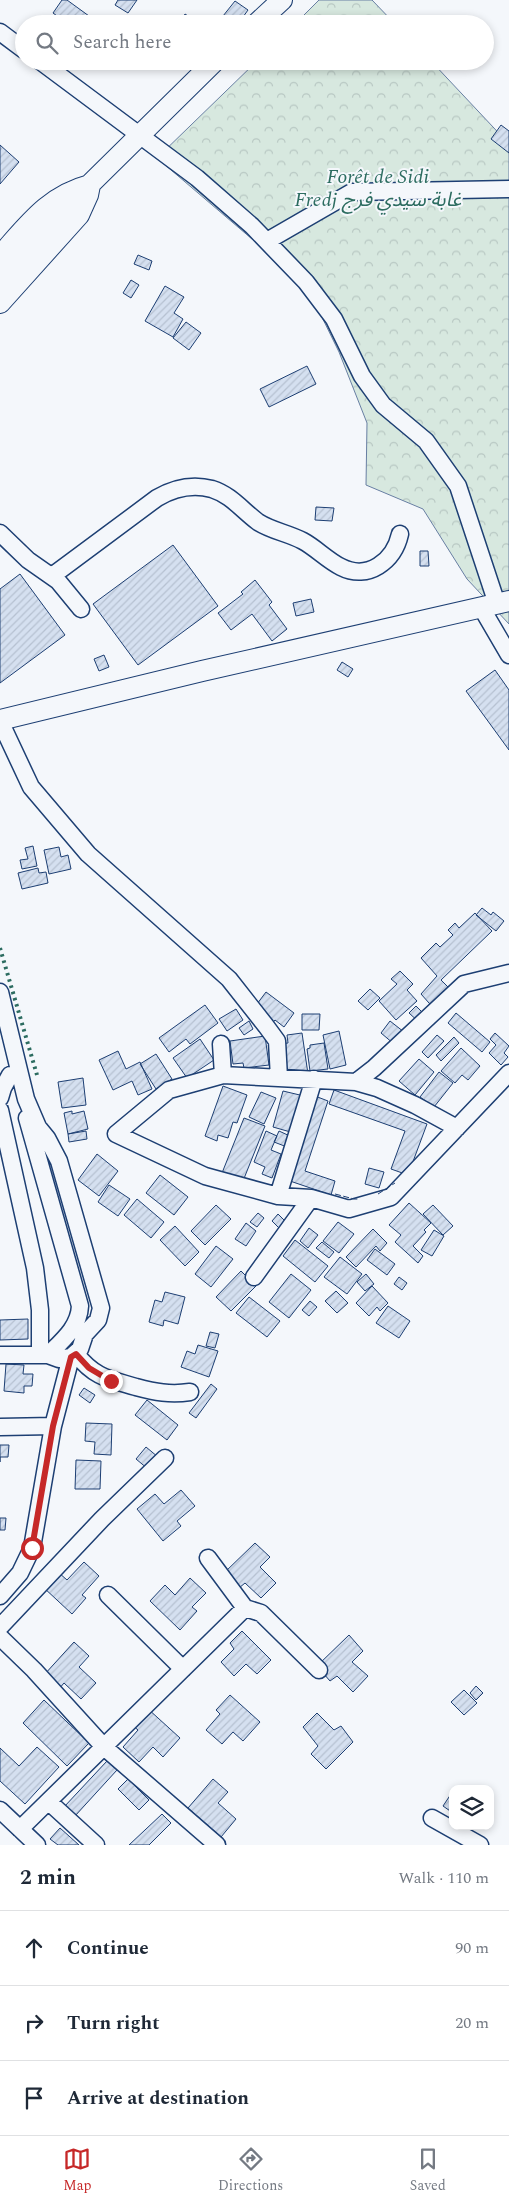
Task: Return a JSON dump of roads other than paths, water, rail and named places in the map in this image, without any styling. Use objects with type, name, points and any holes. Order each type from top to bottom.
[{"type":"main road","points":[[266,15],[282,0]]},
{"type":"main road","points":[[0,280],[90,185],[206,70]]},
{"type":"main road","points":[[0,256],[51,202],[63,194],[90,185]]},
{"type":"main road","points":[[0,303],[79,215],[88,195],[90,185]]},
{"type":"main road","points":[[0,720],[202,671],[496,604]]},
{"type":"street","points":[[0,32],[15,43]]},
{"type":"street","points":[[52,70],[197,178],[252,226],[306,282],[334,319],[362,376],[384,405],[426,441],[458,486],[496,604],[509,655]]},
{"type":"street","points":[[266,241],[352,192],[509,189]]},
{"type":"street","points":[[52,576],[157,498],[170,491],[187,487],[204,488],[221,493],[265,526],[302,541],[339,566],[354,571],[369,570],[384,563],[395,550],[400,534]]},
{"type":"street","points":[[0,533],[28,560],[52,576],[81,609]]},
{"type":"street","points":[[0,720],[31,787],[88,854],[229,979],[260,1018],[277,1041],[280,1078]]},
{"type":"street","points":[[356,1082],[374,1068],[464,984],[509,973]]},
{"type":"street","points":[[0,992],[26,1099],[38,1127],[47,1138],[59,1161],[101,1302],[98,1320],[85,1334],[74,1355],[53,1426],[32,1548],[20,1573],[0,1596]]},
{"type":"street","points":[[0,1040],[10,1075],[25,1114],[80,1306],[74,1328],[44,1354]]},
{"type":"street","points":[[221,1044],[223,1075]]},
{"type":"street","points":[[457,1128],[415,1105],[377,1088],[356,1082],[223,1075],[169,1090],[116,1134],[205,1176],[278,1196],[311,1198],[349,1210],[391,1197],[457,1128],[509,1073]]},
{"type":"street","points":[[0,1098],[2,1088],[10,1075]]},
{"type":"street","points":[[278,1196],[314,1079]]},
{"type":"street","points":[[0,1110],[35,1268],[44,1354]]},
{"type":"street","points":[[254,1277],[311,1198]]},
{"type":"street","points":[[0,1354],[44,1354],[59,1359],[74,1355]]},
{"type":"street","points":[[74,1355],[89,1368],[111,1381],[161,1393],[190,1392]]},
{"type":"street","points":[[0,1427],[53,1426]]},
{"type":"street","points":[[0,1627],[102,1519],[165,1458]]},
{"type":"street","points":[[208,1558],[245,1608],[261,1613],[320,1670]]},
{"type":"street","points":[[108,1594],[183,1669]]},
{"type":"street","points":[[20,1829],[245,1608]]},
{"type":"street","points":[[0,1637],[34,1670],[104,1747],[217,1845]]},
{"type":"street","points":[[49,1802],[96,1845]]},
{"type":"street","points":[[0,1810],[37,1845]]},
{"type":"street","points":[[432,1818],[480,1845]]},
{"type":"park label","name":"Forêt de Sidi Fredj غابة سيدي فرج","points":[[378,188]]}]
